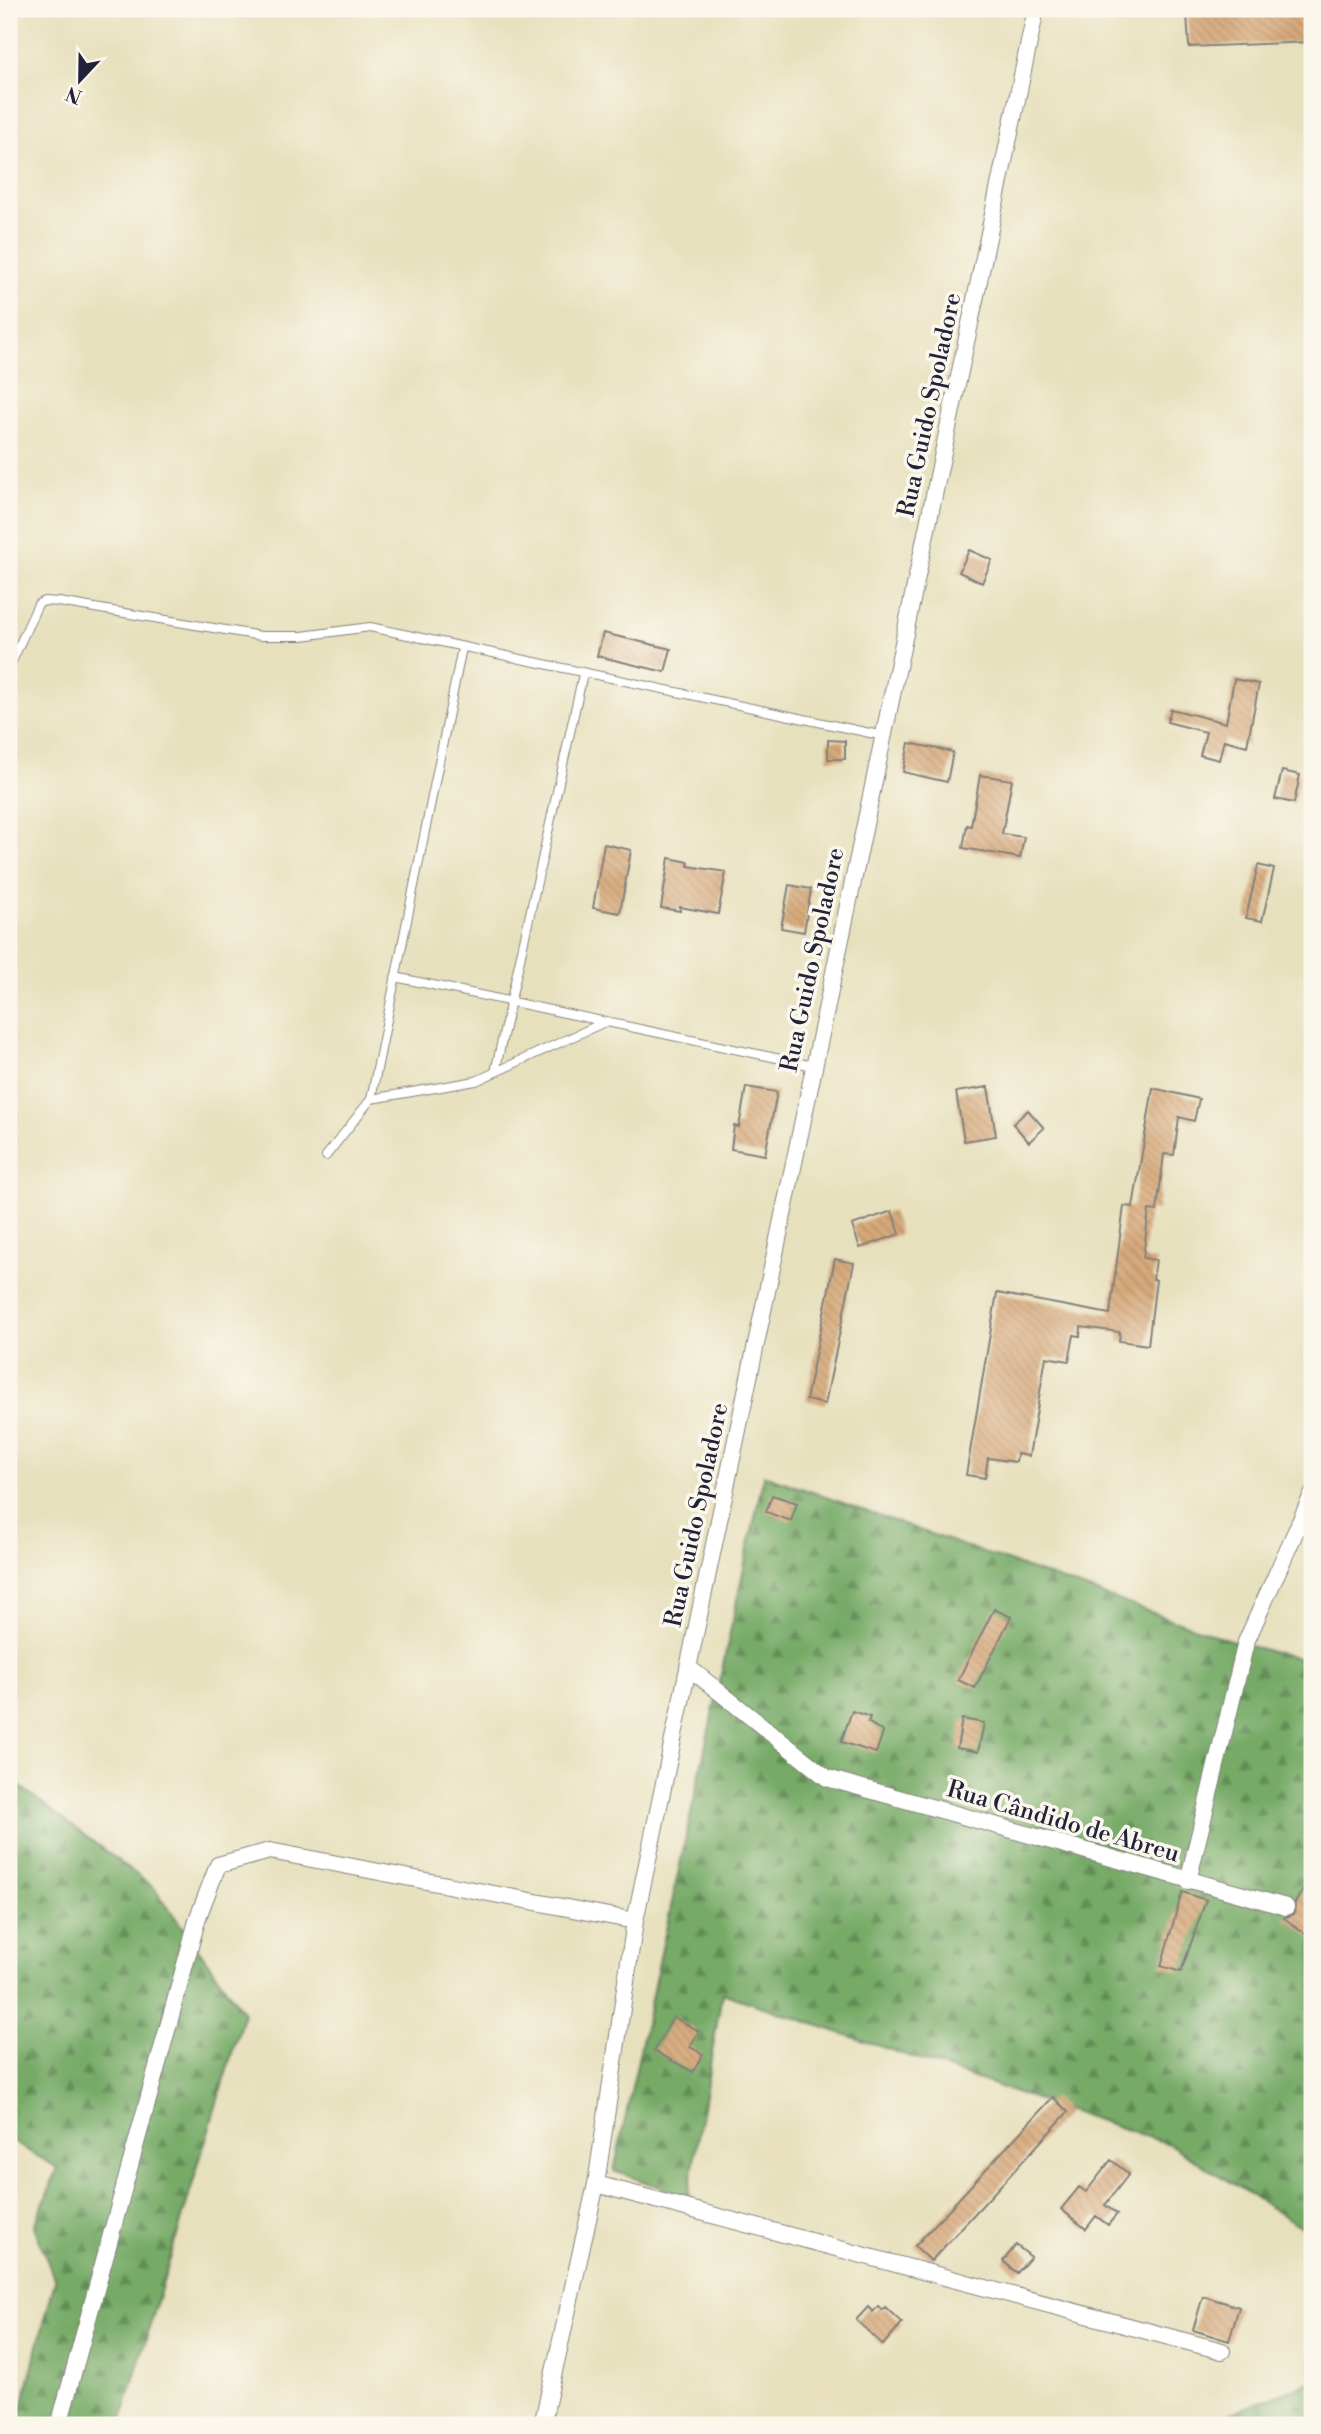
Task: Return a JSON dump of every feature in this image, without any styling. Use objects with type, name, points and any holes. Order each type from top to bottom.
[{"type":"street","name":"Rua Guido Spoladore","points":[[542,2425],[596,2184],[635,1921],[1036,9]]},
{"type":"street","name":"Rua Cândido de Abreu","points":[[688,1667],[827,1778],[1188,1881],[1246,1642],[1312,1495]]},
{"type":"street","points":[[59,2425],[198,1917],[218,1865],[270,1851],[635,1921]]},
{"type":"street","points":[[1188,1881],[1286,1907]]},
{"type":"street","points":[[596,2184],[1222,2351]]},
{"type":"lane","points":[[9,668],[24,630],[38,604],[44,601],[261,636],[302,636],[370,627],[884,736]]},
{"type":"lane","points":[[326,1156],[371,1099],[461,648]]},
{"type":"lane","points":[[495,1072],[583,674]]},
{"type":"lane","points":[[395,976],[814,1066]]},
{"type":"lane","points":[[371,1099],[477,1081],[607,1021]]},
{"type":"green space","points":[[764,1475],[1244,1645],[1312,1661],[1312,2376],[1305,2229],[1169,2144],[722,1993],[688,2197],[614,2171]]},
{"type":"green space","points":[[9,1778],[154,1888],[244,2013],[120,2425],[17,2425],[55,2281],[34,2226],[58,2168],[9,2140]]},
{"type":"green space","points":[[1312,2381],[1312,2425],[1201,2425]]},
{"type":"building","points":[[1312,9],[1312,42],[1189,47],[1187,13]]},
{"type":"building","points":[[969,550],[992,560],[982,583],[959,572]]},
{"type":"building","points":[[603,633],[671,649],[665,672],[597,656]]},
{"type":"building","points":[[1234,679],[1259,684],[1247,746],[1224,740],[1219,760],[1200,755],[1206,732],[1167,722],[1171,709],[1226,723]]},
{"type":"building","points":[[828,740],[845,741],[845,759],[828,759]]},
{"type":"building","points":[[909,743],[953,752],[947,782],[903,772]]},
{"type":"building","points":[[1282,771],[1300,775],[1294,803],[1275,799]]},
{"type":"building","points":[[980,775],[1012,780],[1002,834],[1024,837],[1020,858],[963,848],[967,825],[971,826]]},
{"type":"building","points":[[604,844],[631,850],[620,913],[593,908]]},
{"type":"building","points":[[669,858],[689,862],[688,866],[726,872],[718,914],[680,907],[680,911],[661,908]]},
{"type":"building","points":[[1258,865],[1274,869],[1262,921],[1246,918]]},
{"type":"building","points":[[789,885],[811,889],[804,932],[781,928]]},
{"type":"building","points":[[746,1087],[777,1092],[765,1155],[731,1149],[734,1126],[739,1127]]},
{"type":"building","points":[[988,1087],[996,1136],[964,1141],[956,1092]]},
{"type":"building","points":[[1153,1088],[1199,1099],[1194,1121],[1179,1117],[1174,1155],[1164,1154],[1157,1211],[1149,1210],[1143,1258],[1156,1260],[1153,1279],[1156,1280],[1148,1345],[1119,1341],[1120,1332],[1081,1327],[1080,1336],[1074,1335],[1069,1361],[1046,1357],[1029,1456],[1017,1454],[1016,1462],[988,1458],[985,1478],[966,1475],[997,1293],[1110,1314],[1124,1206],[1133,1207]]},
{"type":"building","points":[[1028,1110],[1044,1128],[1029,1142],[1013,1124]]},
{"type":"building","points":[[892,1211],[900,1234],[860,1248],[852,1225]]},
{"type":"building","points":[[835,1259],[854,1263],[825,1404],[806,1400]]},
{"type":"building","points":[[772,1495],[797,1503],[791,1521],[766,1512]]},
{"type":"building","points":[[994,1609],[1011,1617],[975,1688],[958,1680]]},
{"type":"building","points":[[852,1711],[870,1717],[868,1722],[883,1732],[876,1753],[841,1742]]},
{"type":"building","points":[[962,1719],[984,1723],[978,1752],[957,1748]]},
{"type":"building","points":[[1312,1878],[1312,1938],[1284,1918],[1294,1914],[1295,1902]]},
{"type":"building","points":[[1182,1892],[1206,1900],[1181,1972],[1161,1966]]},
{"type":"building","points":[[673,2017],[699,2031],[690,2047],[703,2054],[693,2072],[654,2051]]},
{"type":"building","points":[[1053,2097],[1068,2112],[931,2261],[915,2246]]},
{"type":"building","points":[[1111,2160],[1129,2174],[1105,2205],[1117,2214],[1108,2225],[1096,2216],[1086,2229],[1061,2209],[1079,2187],[1086,2192]]},
{"type":"building","points":[[1016,2245],[1031,2257],[1017,2273],[1003,2261]]},
{"type":"building","points":[[1203,2296],[1239,2307],[1229,2341],[1193,2330]]},
{"type":"building","points":[[878,2306],[882,2310],[885,2307],[902,2323],[883,2345],[856,2320],[868,2307],[873,2312]]}]
